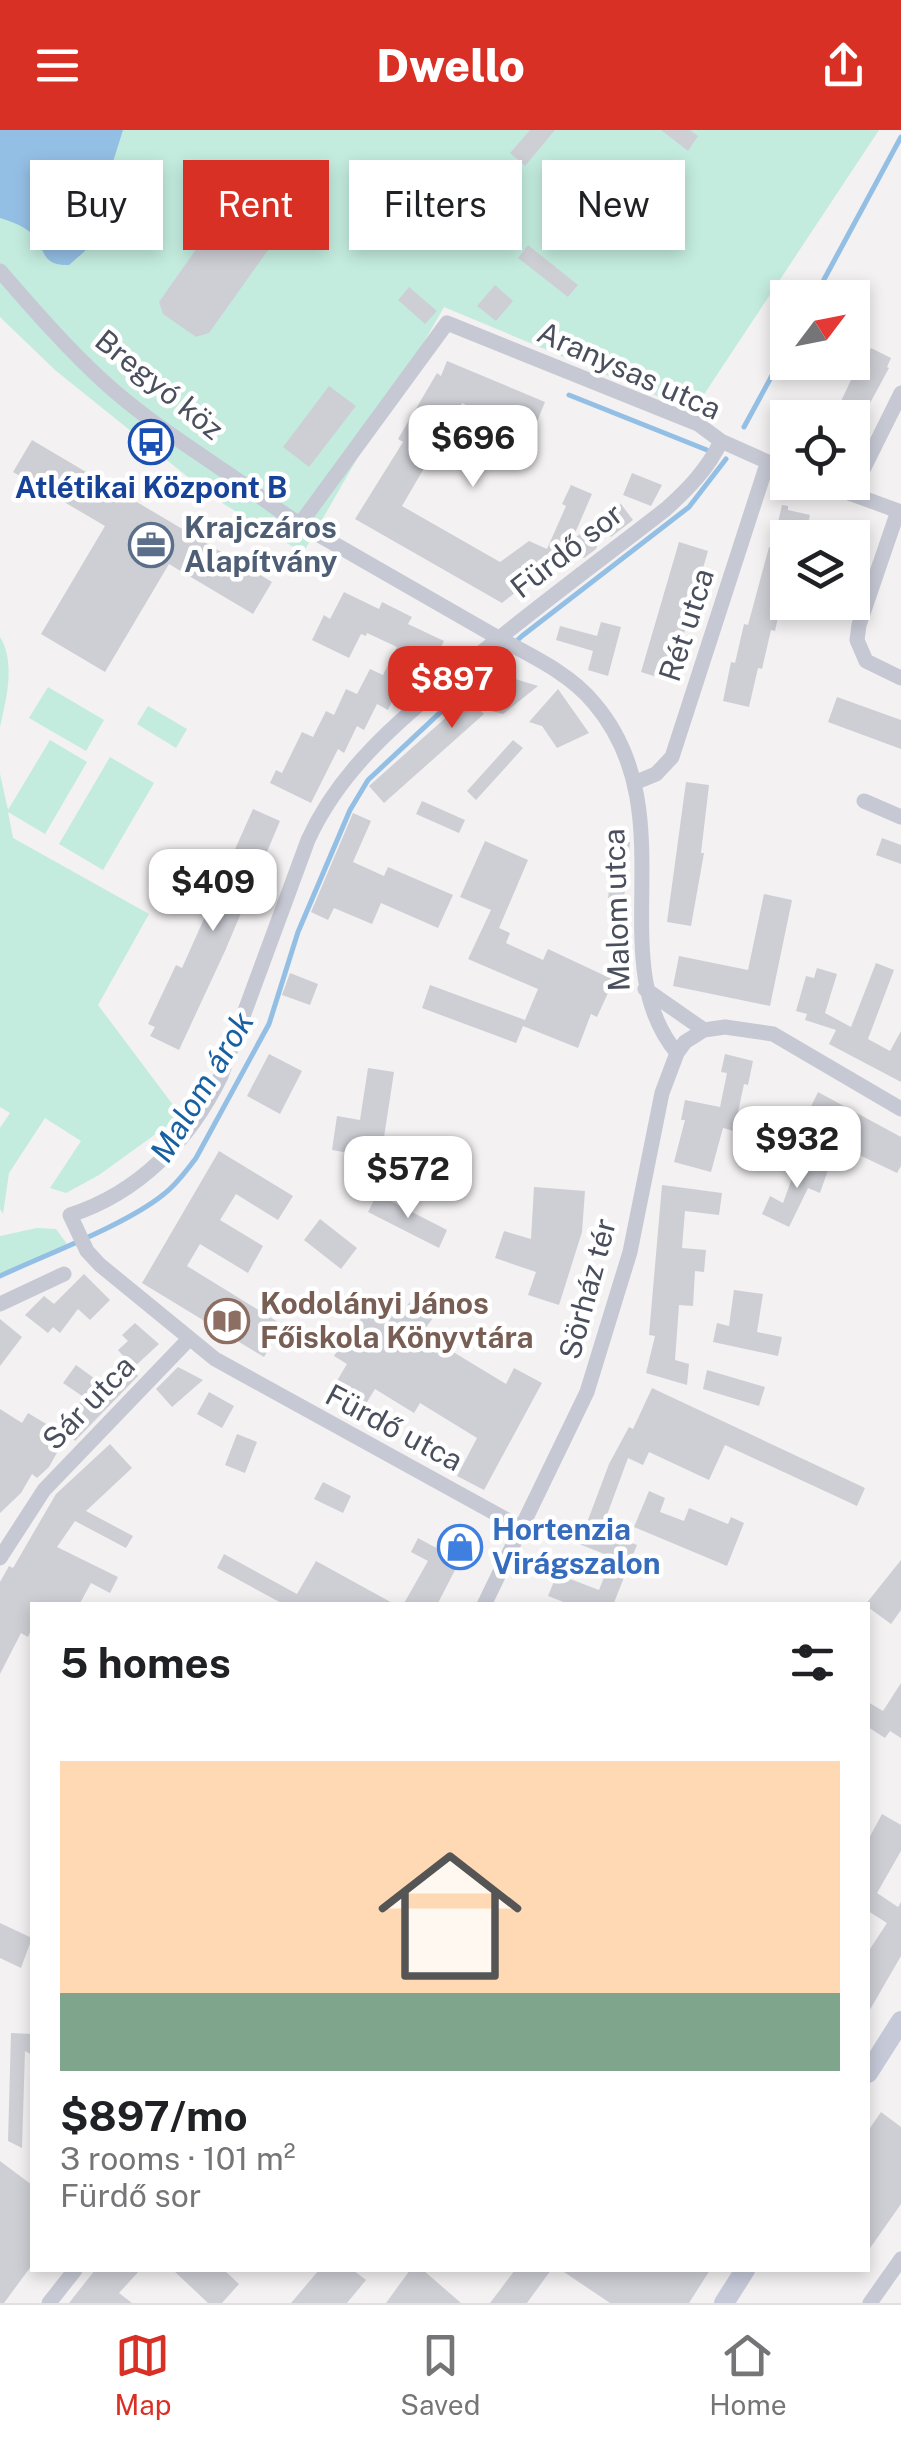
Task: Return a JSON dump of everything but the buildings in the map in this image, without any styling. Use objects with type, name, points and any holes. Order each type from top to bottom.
[{"type":"main road","points":[[870,2070],[901,2021]]},
{"type":"main road","points":[[724,2303],[744,2272]]},
{"type":"street","name":"Bregyó köz","points":[[0,270],[66,346],[127,402],[300,524],[498,638]]},
{"type":"street","name":"Aranysas utca","points":[[300,524],[447,323],[698,424],[721,441],[770,465]]},
{"type":"street","points":[[870,456],[901,394]]},
{"type":"street","name":"Fürdő sor","points":[[72,1222],[135,1181],[173,1151],[190,1131],[221,1076],[320,813],[351,769],[398,722],[498,638],[688,490],[713,459],[721,441]]},
{"type":"street","name":"Rét utca","points":[[634,783],[656,774],[672,757],[767,464]]},
{"type":"street","points":[[867,500],[900,512],[857,640],[866,661],[901,678]]},
{"type":"street","name":"Malom utca","points":[[498,638],[535,657],[592,699],[616,735],[634,783],[644,841],[646,989],[654,1020],[677,1053]]},
{"type":"street","points":[[864,801],[901,817]]},
{"type":"street","points":[[646,989],[704,1030]]},
{"type":"street","points":[[677,1053],[704,1030],[736,1027],[773,1034],[901,1109]]},
{"type":"street","name":"Sörház tér","points":[[520,1527],[587,1392],[630,1252],[658,1109],[677,1053]]},
{"type":"street","name":"Fürdő utca","points":[[72,1222],[88,1251],[120,1284],[189,1339],[260,1386],[520,1527]]},
{"type":"street","points":[[0,1304],[64,1274]]},
{"type":"street","name":"Sár utca","points":[[0,1558],[44,1490],[189,1339]]},
{"type":"street","points":[[485,1602],[520,1527]]},
{"type":"street","points":[[870,2303],[901,2258]]},
{"type":"street","points":[[49,2303],[74,2272]]},
{"type":"green space","points":[[0,130],[879,130],[780,280],[770,280],[770,295],[693,411],[444,307],[303,553],[214,498],[55,370],[0,317]]},
{"type":"green space","points":[[0,637],[9,670],[0,727]]},
{"type":"green space","points":[[48,687],[104,720],[86,751],[29,718]]},
{"type":"green space","points":[[148,706],[187,729],[176,748],[137,724]]},
{"type":"green space","points":[[50,740],[87,762],[45,834],[8,812],[13,838],[149,914],[98,1005],[173,1105],[175,1120],[99,1175],[66,1193],[50,1188],[81,1141],[45,1118],[9,1173],[3,1214],[0,1128],[10,1113],[0,1107],[0,774],[8,810]]},
{"type":"green space","points":[[110,757],[154,783],[103,870],[59,844]]},
{"type":"green space","points":[[37,1228],[56,1229],[67,1244],[0,1275],[0,1236]]},
{"type":"water","points":[[0,130],[123,130],[114,160],[30,160],[30,232],[0,218]]},
{"type":"water","points":[[43,250],[85,250],[69,265],[48,259]]},
{"type":"waterway","name":"Malom árok","points":[[824,280],[901,137]]},
{"type":"waterway","name":"Malom árok","points":[[744,427],[770,379]]},
{"type":"waterway","points":[[569,395],[707,450]]},
{"type":"waterway","name":"Malom árok","points":[[0,1276],[129,1217],[177,1181],[196,1158],[269,1024],[298,932],[350,810],[368,780],[522,636],[689,507],[726,459]]},
{"type":"place","name":"Atlétikai Központ B","points":[[151,442]]},
{"type":"place","name":"Krajczáros Alapítvány","points":[[151,545]]},
{"type":"place","name":"Kodolányi János Főiskola Könyvtára","points":[[227,1321]]},
{"type":"place","name":"Hortenzia Virágszalon","points":[[460,1547]]}]
